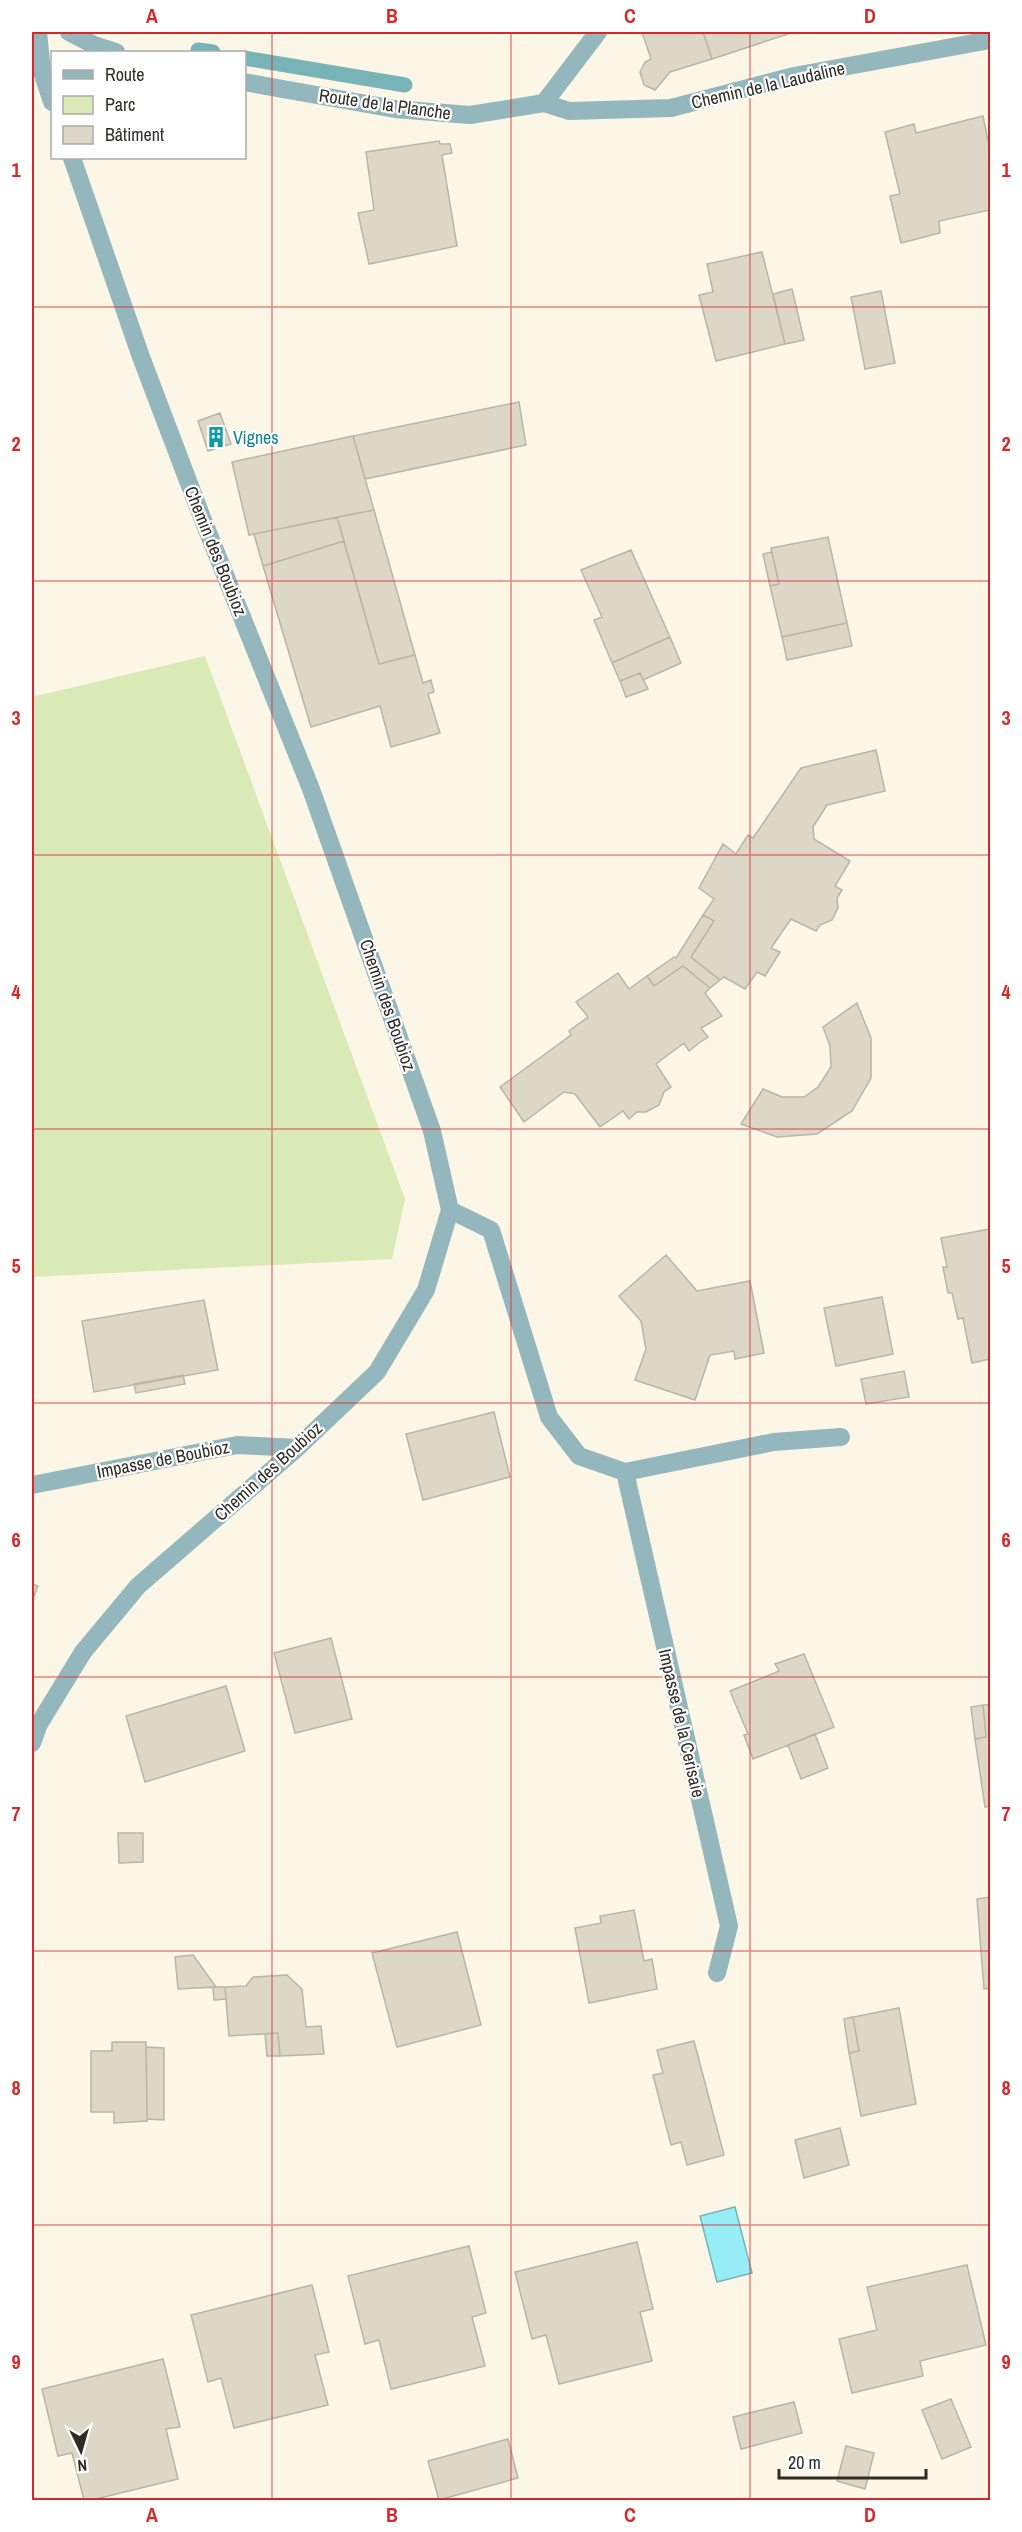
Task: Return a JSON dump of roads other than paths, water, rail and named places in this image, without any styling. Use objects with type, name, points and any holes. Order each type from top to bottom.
[{"type":"street","points":[[38,32],[42,72],[51,99]]},
{"type":"street","points":[[69,32],[94,45],[113,51]]},
{"type":"street","points":[[544,103],[598,32]]},
{"type":"street","name":"Chemin de la Laudaline","points":[[544,103],[569,111],[671,108],[794,76],[990,40]]},
{"type":"street","name":"Route de la Planche","points":[[246,82],[395,109],[470,115],[544,103]]},
{"type":"street","name":"Chemin des Boubioz","points":[[32,1743],[35,1724],[83,1652],[138,1586],[297,1448],[377,1372],[426,1290],[450,1210],[432,1131],[330,843],[145,368],[72,159]]},
{"type":"street","points":[[450,1210],[491,1230],[549,1417],[579,1456],[624,1472],[774,1442],[841,1437]]},
{"type":"street","name":"Impasse de Boubioz","points":[[32,1485],[237,1445],[297,1448]]},
{"type":"street","name":"Impasse de la Cerisaie","points":[[624,1472],[729,1926],[717,1973]]},
{"type":"water","points":[[735,2207],[752,2273],[717,2282],[700,2216]]},
{"type":"waterway","points":[[198,50],[206,51]]},
{"type":"waterway","points":[[246,58],[405,85]]},
{"type":"place","name":"Vignes","points":[[216,437]]}]
